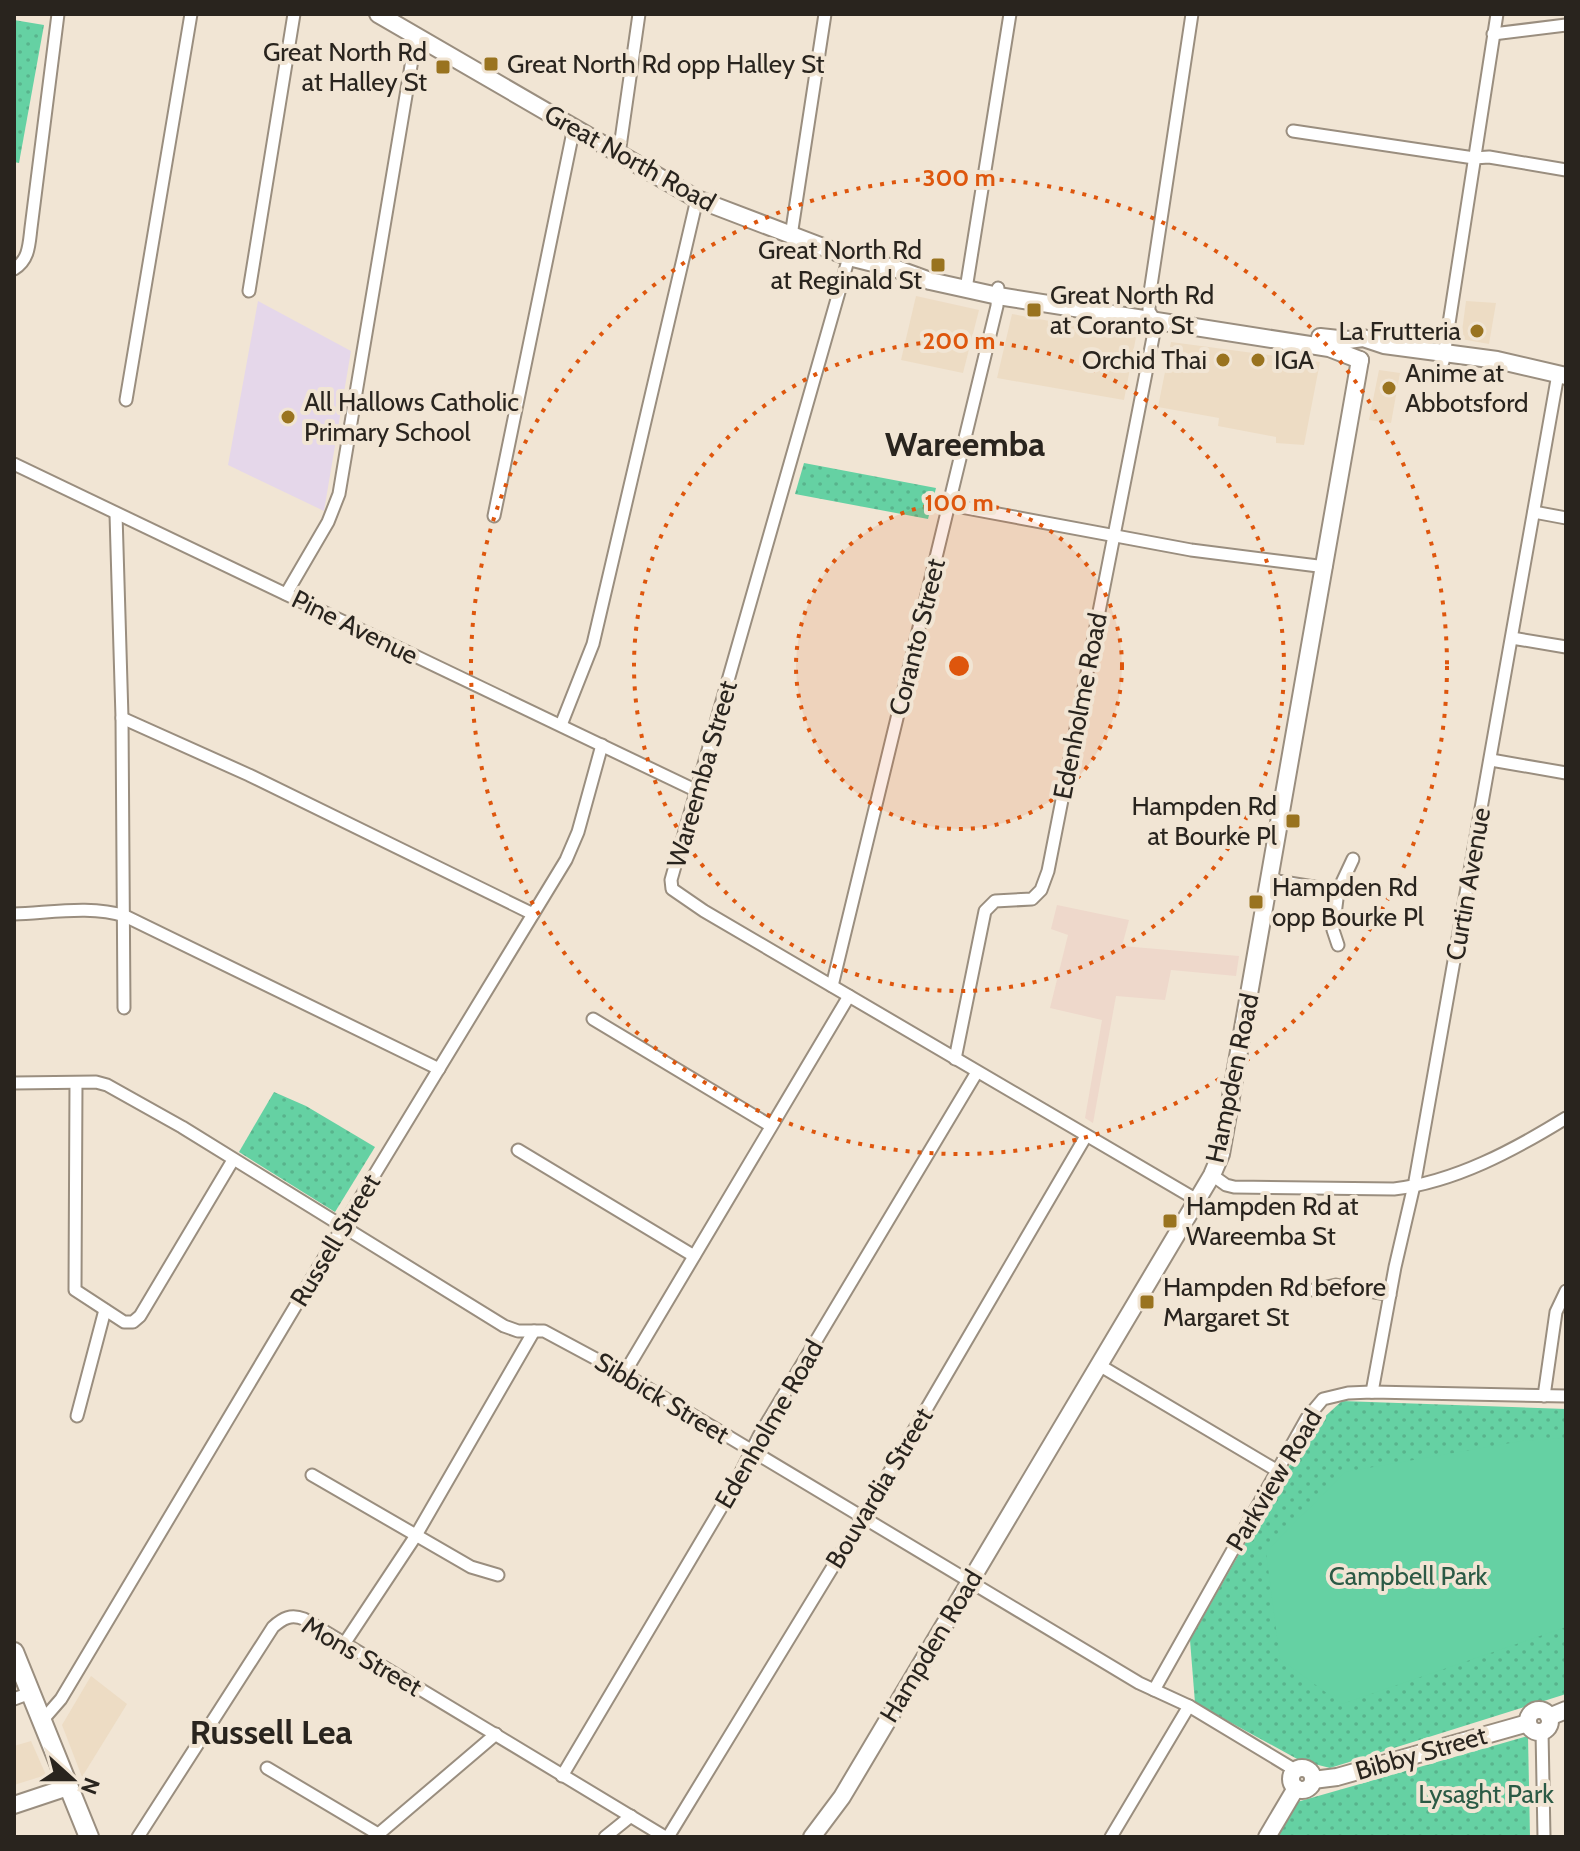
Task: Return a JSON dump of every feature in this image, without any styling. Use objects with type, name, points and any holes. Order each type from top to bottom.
[{"type":"main road","name":"Great North Road","points":[[378,14],[697,199],[849,257],[897,269],[930,272],[998,292],[1306,335],[1361,351],[1497,360],[1562,375]]},
{"type":"main road","name":"Hampden Road","points":[[812,1837],[842,1797],[1212,1175],[1221,1154],[1326,567],[1361,351]]},
{"type":"main road","points":[[14,1652],[22,1696],[41,1722],[89,1837]]},
{"type":"main road","name":"Bibby Street","points":[[1313,1780],[1337,1777],[1539,1724],[1566,1710]]},
{"type":"main road","points":[[1295,1770],[1309,1770],[1313,1780],[1306,1789],[1296,1788],[1291,1779],[1295,1770]]},
{"type":"main road","points":[[14,1805],[68,1787]]},
{"type":"main road","points":[[1267,1837],[1296,1788]]},
{"type":"street","points":[[14,269],[26,257],[58,14]]},
{"type":"street","points":[[126,400],[191,14]]},
{"type":"street","points":[[249,291],[294,14]]},
{"type":"street","points":[[619,154],[639,14]]},
{"type":"street","points":[[791,236],[825,14]]},
{"type":"street","points":[[967,285],[1010,14]]},
{"type":"street","name":"Edenholme Road","points":[[955,1059],[985,911],[995,901],[1032,899],[1046,880],[1114,536],[1153,316],[1192,14]]},
{"type":"street","points":[[1444,357],[1497,14]]},
{"type":"street","points":[[1493,34],[1566,25]]},
{"type":"street","points":[[286,594],[328,522],[339,494],[416,36]]},
{"type":"street","points":[[494,516],[574,127]]},
{"type":"street","points":[[1293,131],[1566,170]]},
{"type":"street","points":[[561,725],[593,644],[697,199]]},
{"type":"street","name":"Wareemba Street","points":[[849,257],[671,880],[672,889],[704,911],[1197,1200]]},
{"type":"street","name":"Coranto Street","points":[[832,986],[950,505],[998,292]]},
{"type":"street","name":"Curtin Avenue","points":[[1372,1392],[1414,1186],[1534,512],[1562,375]]},
{"type":"street","name":"Pine Avenue","points":[[14,464],[697,791]]},
{"type":"street","points":[[950,505],[1191,550],[1326,567]]},
{"type":"street","points":[[1534,512],[1566,518]]},
{"type":"street","points":[[116,514],[122,718],[124,1008]]},
{"type":"street","points":[[1512,638],[1566,647]]},
{"type":"street","points":[[122,718],[249,775],[533,914]]},
{"type":"street","name":"Russell Street","points":[[41,1722],[61,1699],[575,843],[602,745]]},
{"type":"street","points":[[1491,760],[1566,773]]},
{"type":"street","points":[[1338,945],[1333,930],[1338,891],[1353,859]]},
{"type":"street","points":[[1271,880],[1338,891]]},
{"type":"street","points":[[14,914],[90,911],[125,916],[439,1069]]},
{"type":"street","points":[[624,1374],[849,996]]},
{"type":"street","points":[[593,1019],[771,1126]]},
{"type":"street","name":"Edenholme Road","points":[[562,1776],[977,1072]]},
{"type":"street","name":"Sibbick Street","points":[[14,1083],[96,1082],[107,1085],[182,1127],[504,1326],[518,1331],[544,1331],[624,1374],[862,1519],[1295,1770]]},
{"type":"street","points":[[76,1083],[75,1290],[124,1322],[133,1322],[140,1316],[233,1160]]},
{"type":"street","points":[[1212,1175],[1234,1187],[1394,1189],[1414,1186],[1518,1147],[1566,1118]]},
{"type":"street","name":"Bouvardia Street","points":[[666,1837],[862,1519],[1086,1136]]},
{"type":"street","points":[[518,1150],[694,1256]]},
{"type":"street","points":[[1313,1290],[1336,1285],[1390,1295]]},
{"type":"street","points":[[1544,1396],[1556,1312],[1566,1291]]},
{"type":"street","points":[[77,1416],[105,1310]]},
{"type":"street","points":[[344,1644],[415,1537],[534,1331]]},
{"type":"street","points":[[1099,1365],[1276,1470]]},
{"type":"street","name":"Parkview Road","points":[[1154,1690],[1276,1470],[1307,1418],[1323,1399],[1372,1392],[1566,1396]]},
{"type":"street","points":[[312,1475],[415,1537],[471,1567],[498,1575]]},
{"type":"street","name":"Mons Street","points":[[138,1837],[273,1627],[290,1616],[304,1619],[666,1837]]},
{"type":"street","points":[[1111,1837],[1189,1706]]},
{"type":"street","points":[[1539,1724],[1544,1837]]},
{"type":"street","points":[[267,1768],[376,1836],[496,1734]]},
{"type":"street","points":[[605,1837],[631,1816]]},
{"type":"shaded area","points":[[916,296],[979,310],[963,373],[901,360]]},
{"type":"shaded area","name":"All Hallows Catholic Primary School","points":[[258,301],[351,351],[324,511],[228,465]]},
{"type":"shaded area","points":[[1466,301],[1496,303],[1489,344],[1461,339]]},
{"type":"shaded area","points":[[1012,314],[1136,337],[1124,400],[997,378]]},
{"type":"shaded area","points":[[1171,342],[1320,362],[1304,445],[1276,443],[1276,437],[1218,426],[1219,418],[1158,407]]},
{"type":"shaded area","points":[[1379,370],[1400,373],[1391,423],[1369,420]]},
{"type":"shaded area","points":[[1057,905],[1129,920],[1122,946],[1239,956],[1236,976],[1171,970],[1165,1000],[1116,996],[1093,1123],[1085,1118],[1102,1020],[1050,1008],[1068,935],[1051,929]]},
{"type":"shaded area","points":[[91,1676],[127,1704],[82,1777],[62,1725]]},
{"type":"shaded area","points":[[31,1741],[46,1775],[14,1785],[14,1746]]},
{"type":"green space","points":[[14,20],[44,25],[19,163],[14,162]]},
{"type":"green space","points":[[804,463],[936,488],[928,519],[795,494]]},
{"type":"green space","points":[[274,1092],[306,1106],[375,1147],[335,1212],[239,1152]]},
{"type":"green space","name":"Campbell Park","points":[[1342,1401],[1566,1409],[1566,1694],[1330,1768],[1299,1760],[1195,1703],[1190,1640],[1309,1431]]},
{"type":"green space","points":[[1566,1438],[1566,1627],[1342,1704],[1280,1659],[1266,1552],[1345,1472],[1522,1441]]},
{"type":"green space","name":"Lysaght Park","points":[[1528,1736],[1530,1837],[1276,1837],[1297,1802]]},
{"type":"place","name":"Great North Rd opp Halley St","points":[[491,64]]},
{"type":"place","name":"Great North Rd at Halley St","points":[[443,67]]},
{"type":"place","name":"Great North Rd at Reginald St","points":[[938,265]]},
{"type":"place","name":"Great North Rd at Coranto St","points":[[1034,310]]},
{"type":"place","name":"La Frutteria","points":[[1477,331]]},
{"type":"place","name":"Orchid Thai","points":[[1223,360]]},
{"type":"place","name":"IGA","points":[[1258,360]]},
{"type":"place","name":"Anime at Abbotsford","points":[[1389,388]]},
{"type":"place","name":"All Hallows Catholic Primary School","points":[[288,417]]},
{"type":"place","name":"Hampden Rd at Bourke Pl","points":[[1293,821]]},
{"type":"place","name":"Hampden Rd opp Bourke Pl","points":[[1256,902]]},
{"type":"place","name":"Hampden Rd at Wareemba St","points":[[1170,1221]]},
{"type":"place","name":"Hampden Rd before Margaret St","points":[[1147,1302]]},
{"type":"district","name":"Wareemba","points":[[965,444]]},
{"type":"district","name":"Russell Lea","points":[[271,1732]]}]
